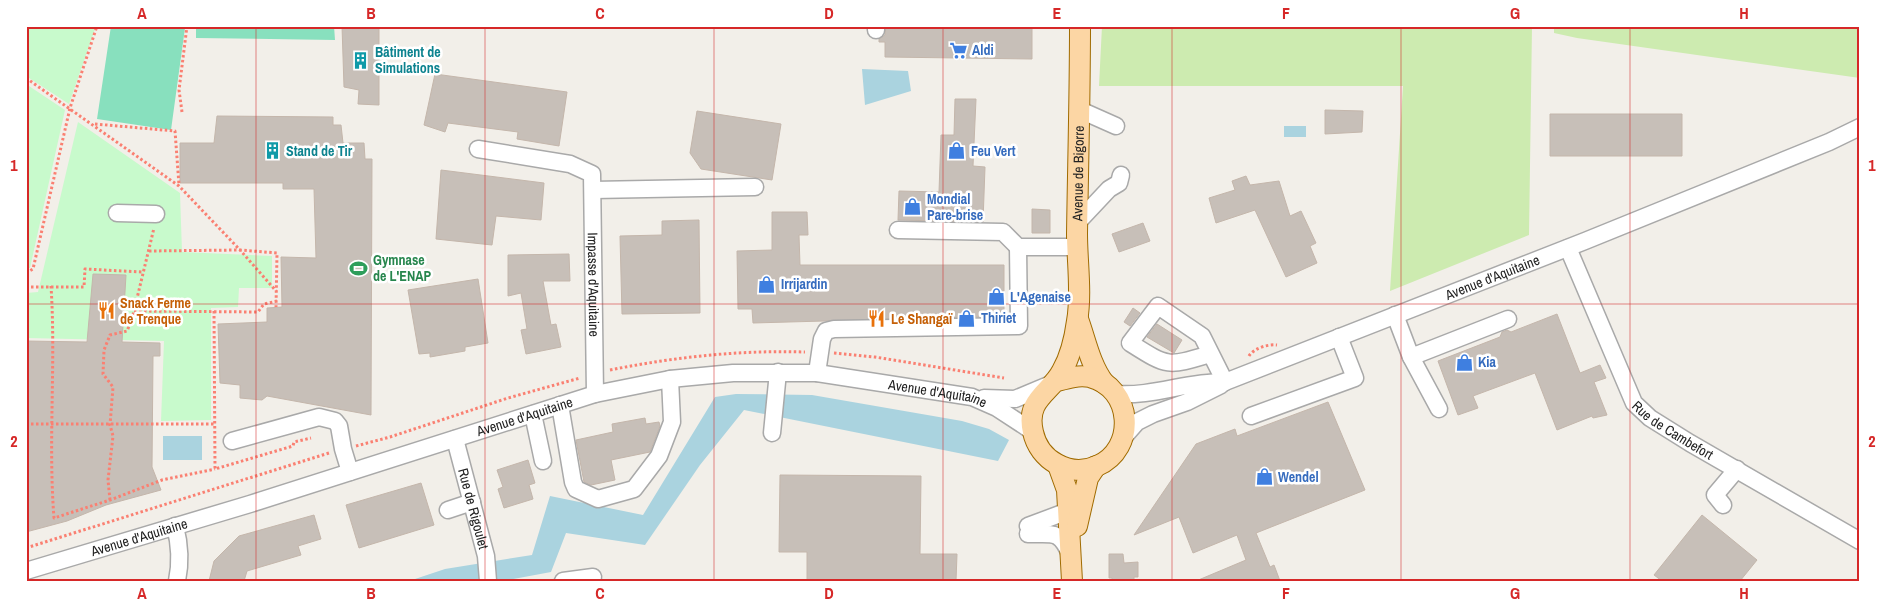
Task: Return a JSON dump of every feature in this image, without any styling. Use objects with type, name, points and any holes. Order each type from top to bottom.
[{"type":"main road","name":"Avenue de Bigorre","points":[[1055,382],[1064,369],[1078,319],[1077,223],[1080,26]]},
{"type":"main road","name":"Avenue de Bigorre","points":[[1078,319],[1087,343],[1093,368],[1110,388]]},
{"type":"main road","points":[[1075,376],[1090,377],[1110,388],[1123,407],[1126,423],[1123,438],[1117,450],[1108,460],[1084,469],[1070,469],[1058,465],[1041,451],[1032,431],[1034,409],[1038,398],[1055,382],[1075,376]]},
{"type":"main road","points":[[1058,465],[1067,490],[1072,550],[1072,581]]},
{"type":"main road","points":[[1072,550],[1088,478],[1096,466]]},
{"type":"street","points":[[1080,110],[1116,126]]},
{"type":"street","name":"Avenue d'Aquitaine","points":[[1110,388],[1148,393],[1212,382],[1225,382],[1568,248],[1829,142],[1860,127]]},
{"type":"street","points":[[478,149],[570,164],[592,182],[756,187]]},
{"type":"street","points":[[1077,223],[1109,190],[1119,183],[1121,175]]},
{"type":"street","name":"Impasse d'Aquitaine","points":[[592,182],[595,394]]},
{"type":"street","points":[[117,213],[156,214]]},
{"type":"street","points":[[816,373],[822,339],[826,331],[834,329],[1019,326],[1018,247],[1003,232],[898,230]]},
{"type":"street","points":[[1018,247],[1077,247]]},
{"type":"street","name":"Rue de Cambefort","points":[[1568,248],[1634,403],[1650,418],[1860,541]]},
{"type":"street","points":[[1123,438],[1137,422],[1187,402],[1225,382],[1202,336],[1158,306],[1130,343],[1160,362],[1177,364],[1210,354]]},
{"type":"street","points":[[1395,315],[1411,357],[1439,409]]},
{"type":"street","points":[[1411,357],[1508,319]]},
{"type":"street","points":[[1251,416],[1355,378],[1339,337]]},
{"type":"street","points":[[772,433],[778,372]]},
{"type":"street","name":"Avenue d'Aquitaine","points":[[26,571],[350,472],[595,394],[670,379],[733,373],[816,373],[972,397],[997,408],[1032,431]]},
{"type":"street","points":[[560,405],[573,482],[576,489],[598,499],[634,489],[660,456],[672,422],[670,379]]},
{"type":"street","points":[[972,397],[1015,399],[1055,382]]},
{"type":"street","points":[[533,414],[543,461]]},
{"type":"street","points":[[232,442],[319,417],[335,421],[339,426],[342,449],[350,472]]},
{"type":"street","name":"Rue de Rigoulet","points":[[455,439],[486,556],[488,581]]},
{"type":"street","points":[[1723,505],[1715,495],[1737,469]]},
{"type":"street","points":[[448,510],[472,502]]},
{"type":"street","points":[[1068,511],[1028,530],[1057,536],[1063,539],[1072,550]]},
{"type":"street","points":[[175,526],[179,542],[180,559],[177,581]]},
{"type":"street","points":[[563,581],[592,576]]},
{"type":"path","points":[[26,273],[33,269],[70,108],[97,26]]},
{"type":"path","points":[[182,112],[179,90],[187,26]]},
{"type":"path","points":[[26,78],[94,124],[179,186],[240,250],[277,293]]},
{"type":"path","points":[[94,124],[175,131],[179,186]]},
{"type":"path","points":[[110,500],[108,480],[113,436],[110,425],[113,387],[103,374],[104,350],[110,334],[127,330],[134,311],[142,272],[149,251],[156,214]]},
{"type":"path","points":[[149,251],[240,250],[277,253],[276,307]]},
{"type":"path","points":[[26,287],[84,287],[86,269],[142,272]]},
{"type":"path","points":[[51,286],[53,322],[51,424],[54,518],[110,500],[162,480],[215,468],[293,446],[294,442],[311,438]]},
{"type":"path","points":[[134,311],[258,312],[264,304],[277,301]]},
{"type":"path","points":[[214,312],[215,468]]},
{"type":"path","points":[[26,548],[342,449],[390,437],[508,398],[583,377]]},
{"type":"path","points":[[26,424],[214,424]]},
{"type":"green space","points":[[26,26],[96,26],[69,104],[26,76]]},
{"type":"green space","points":[[111,26],[170,26],[185,28],[171,130],[97,119]]},
{"type":"green space","points":[[196,26],[334,26],[335,40],[196,38]]},
{"type":"green space","points":[[1102,26],[1532,26],[1529,235],[1390,291],[1403,86],[1099,86]]},
{"type":"green space","points":[[1554,26],[1860,26],[1860,78],[1577,38],[1554,33]]},
{"type":"green space","points":[[26,84],[65,110],[30,268],[26,268]]},
{"type":"green space","points":[[78,122],[180,193],[182,252],[272,256],[272,288],[239,288],[238,307],[211,308],[211,420],[161,421],[164,341],[26,338],[26,293],[38,292]]},
{"type":"water","points":[[862,69],[908,71],[911,91],[865,105]]},
{"type":"water","points":[[1284,126],[1306,126],[1306,137],[1284,137]]},
{"type":"water","points":[[736,394],[812,395],[962,421],[989,429],[1009,440],[998,461],[744,410],[700,465],[645,545],[566,533],[551,572],[502,581],[409,581],[445,569],[532,555],[550,496],[643,515],[715,397]]},
{"type":"water","points":[[163,436],[202,436],[202,460],[163,460]]},
{"type":"building","name":"Bâtiment de Simulations","points":[[342,26],[379,26],[379,105],[358,104],[359,90],[344,87]]},
{"type":"building","name":"Aldi","points":[[886,26],[1032,26],[1032,59],[885,57],[885,42],[879,42],[879,39],[885,35]]},
{"type":"building","points":[[435,74],[567,92],[559,146],[517,139],[518,132],[448,123],[445,132],[424,125]]},
{"type":"building","name":"Feu Vert","points":[[955,99],[976,99],[973,166],[985,167],[983,222],[898,220],[899,191],[939,192],[941,135],[954,135]]},
{"type":"building","points":[[1325,110],[1363,111],[1362,132],[1325,134]]},
{"type":"building","points":[[697,111],[781,124],[772,180],[701,169],[690,153]]},
{"type":"building","points":[[1550,114],[1682,114],[1682,156],[1550,156]]},
{"type":"building","points":[[217,116],[333,117],[333,125],[341,125],[343,143],[364,143],[365,159],[372,159],[371,415],[267,396],[262,400],[240,398],[240,385],[220,383],[218,324],[267,322],[267,308],[282,307],[281,257],[316,258],[314,189],[283,189],[283,183],[180,183],[180,143],[214,143]]},
{"type":"building","points":[[441,170],[544,183],[541,220],[496,216],[492,245],[436,239]]},
{"type":"building","points":[[1246,176],[1250,185],[1279,181],[1290,216],[1301,211],[1316,243],[1310,246],[1317,263],[1286,277],[1255,210],[1216,223],[1209,198],[1235,190],[1232,181]]},
{"type":"building","points":[[1032,209],[1050,210],[1050,233],[1032,233]]},
{"type":"building","points":[[772,212],[807,212],[808,235],[799,235],[800,265],[1004,265],[1004,316],[753,323],[752,309],[738,309],[737,251],[772,250]]},
{"type":"building","points":[[699,220],[700,313],[622,314],[620,236],[662,235],[662,221]]},
{"type":"building","points":[[1143,223],[1150,241],[1119,252],[1112,234]]},
{"type":"building","points":[[569,254],[570,281],[543,281],[551,325],[556,324],[561,347],[526,354],[521,330],[527,329],[521,293],[508,296],[508,255]]},
{"type":"building","points":[[93,274],[126,275],[122,342],[160,343],[160,356],[153,356],[152,467],[161,490],[106,505],[67,521],[26,532],[26,341],[87,342]]},
{"type":"building","points":[[478,279],[488,343],[465,347],[465,351],[430,357],[430,353],[419,354],[408,290]]},
{"type":"building","points":[[1133,308],[1140,313],[1130,326],[1124,322]]},
{"type":"building","points":[[1557,314],[1580,373],[1600,365],[1606,378],[1594,382],[1607,415],[1593,418],[1592,416],[1557,430],[1535,373],[1473,396],[1478,408],[1458,415],[1438,361],[1500,337],[1502,332],[1507,330],[1511,332]]},
{"type":"building","points":[[1157,324],[1182,340],[1174,353],[1147,337]]},
{"type":"building","points":[[1328,402],[1365,490],[1256,533],[1270,567],[1274,565],[1280,581],[1196,581],[1246,560],[1237,535],[1193,553],[1179,517],[1134,535],[1196,444],[1235,429],[1237,436]]},
{"type":"building","points":[[645,418],[646,424],[659,422],[660,426],[650,452],[611,460],[615,480],[591,485],[584,482],[576,440],[613,432],[612,424]]},
{"type":"building","points":[[528,460],[535,483],[529,485],[533,499],[504,508],[498,489],[503,487],[497,470]]},
{"type":"building","points":[[780,475],[921,476],[920,554],[957,554],[956,581],[807,581],[807,552],[779,552]]},
{"type":"building","points":[[421,483],[434,525],[359,548],[346,505]]},
{"type":"building","points":[[314,515],[321,539],[298,546],[301,555],[247,571],[244,581],[209,581],[214,561],[239,536]]},
{"type":"building","points":[[1702,515],[1757,560],[1740,581],[1662,581],[1654,575]]},
{"type":"building","points":[[1109,554],[1123,554],[1124,563],[1138,562],[1138,577],[1134,577],[1134,581],[1112,581],[1112,578],[1109,578]]},
{"type":"place","name":"Aldi","points":[[958,50]]},
{"type":"place","name":"Bâtiment de Simulations","points":[[361,60]]},
{"type":"place","name":"Stand de Tir","points":[[272,151]]},
{"type":"place","name":"Feu Vert","points":[[957,151]]},
{"type":"place","name":"Mondial Pare-brise","points":[[913,207]]},
{"type":"place","name":"Gymnase de L'ENAP","points":[[359,268]]},
{"type":"place","name":"Irrijardin","points":[[767,284]]},
{"type":"place","name":"L'Agenaise","points":[[996,297]]},
{"type":"place","name":"Snack Ferme de Trenque","points":[[106,311]]},
{"type":"place","name":"Thiriet","points":[[967,318]]},
{"type":"place","name":"Le Shangaï","points":[[877,319]]},
{"type":"place","name":"Kia","points":[[1464,362]]},
{"type":"place","name":"Wendel","points":[[1264,477]]}]
